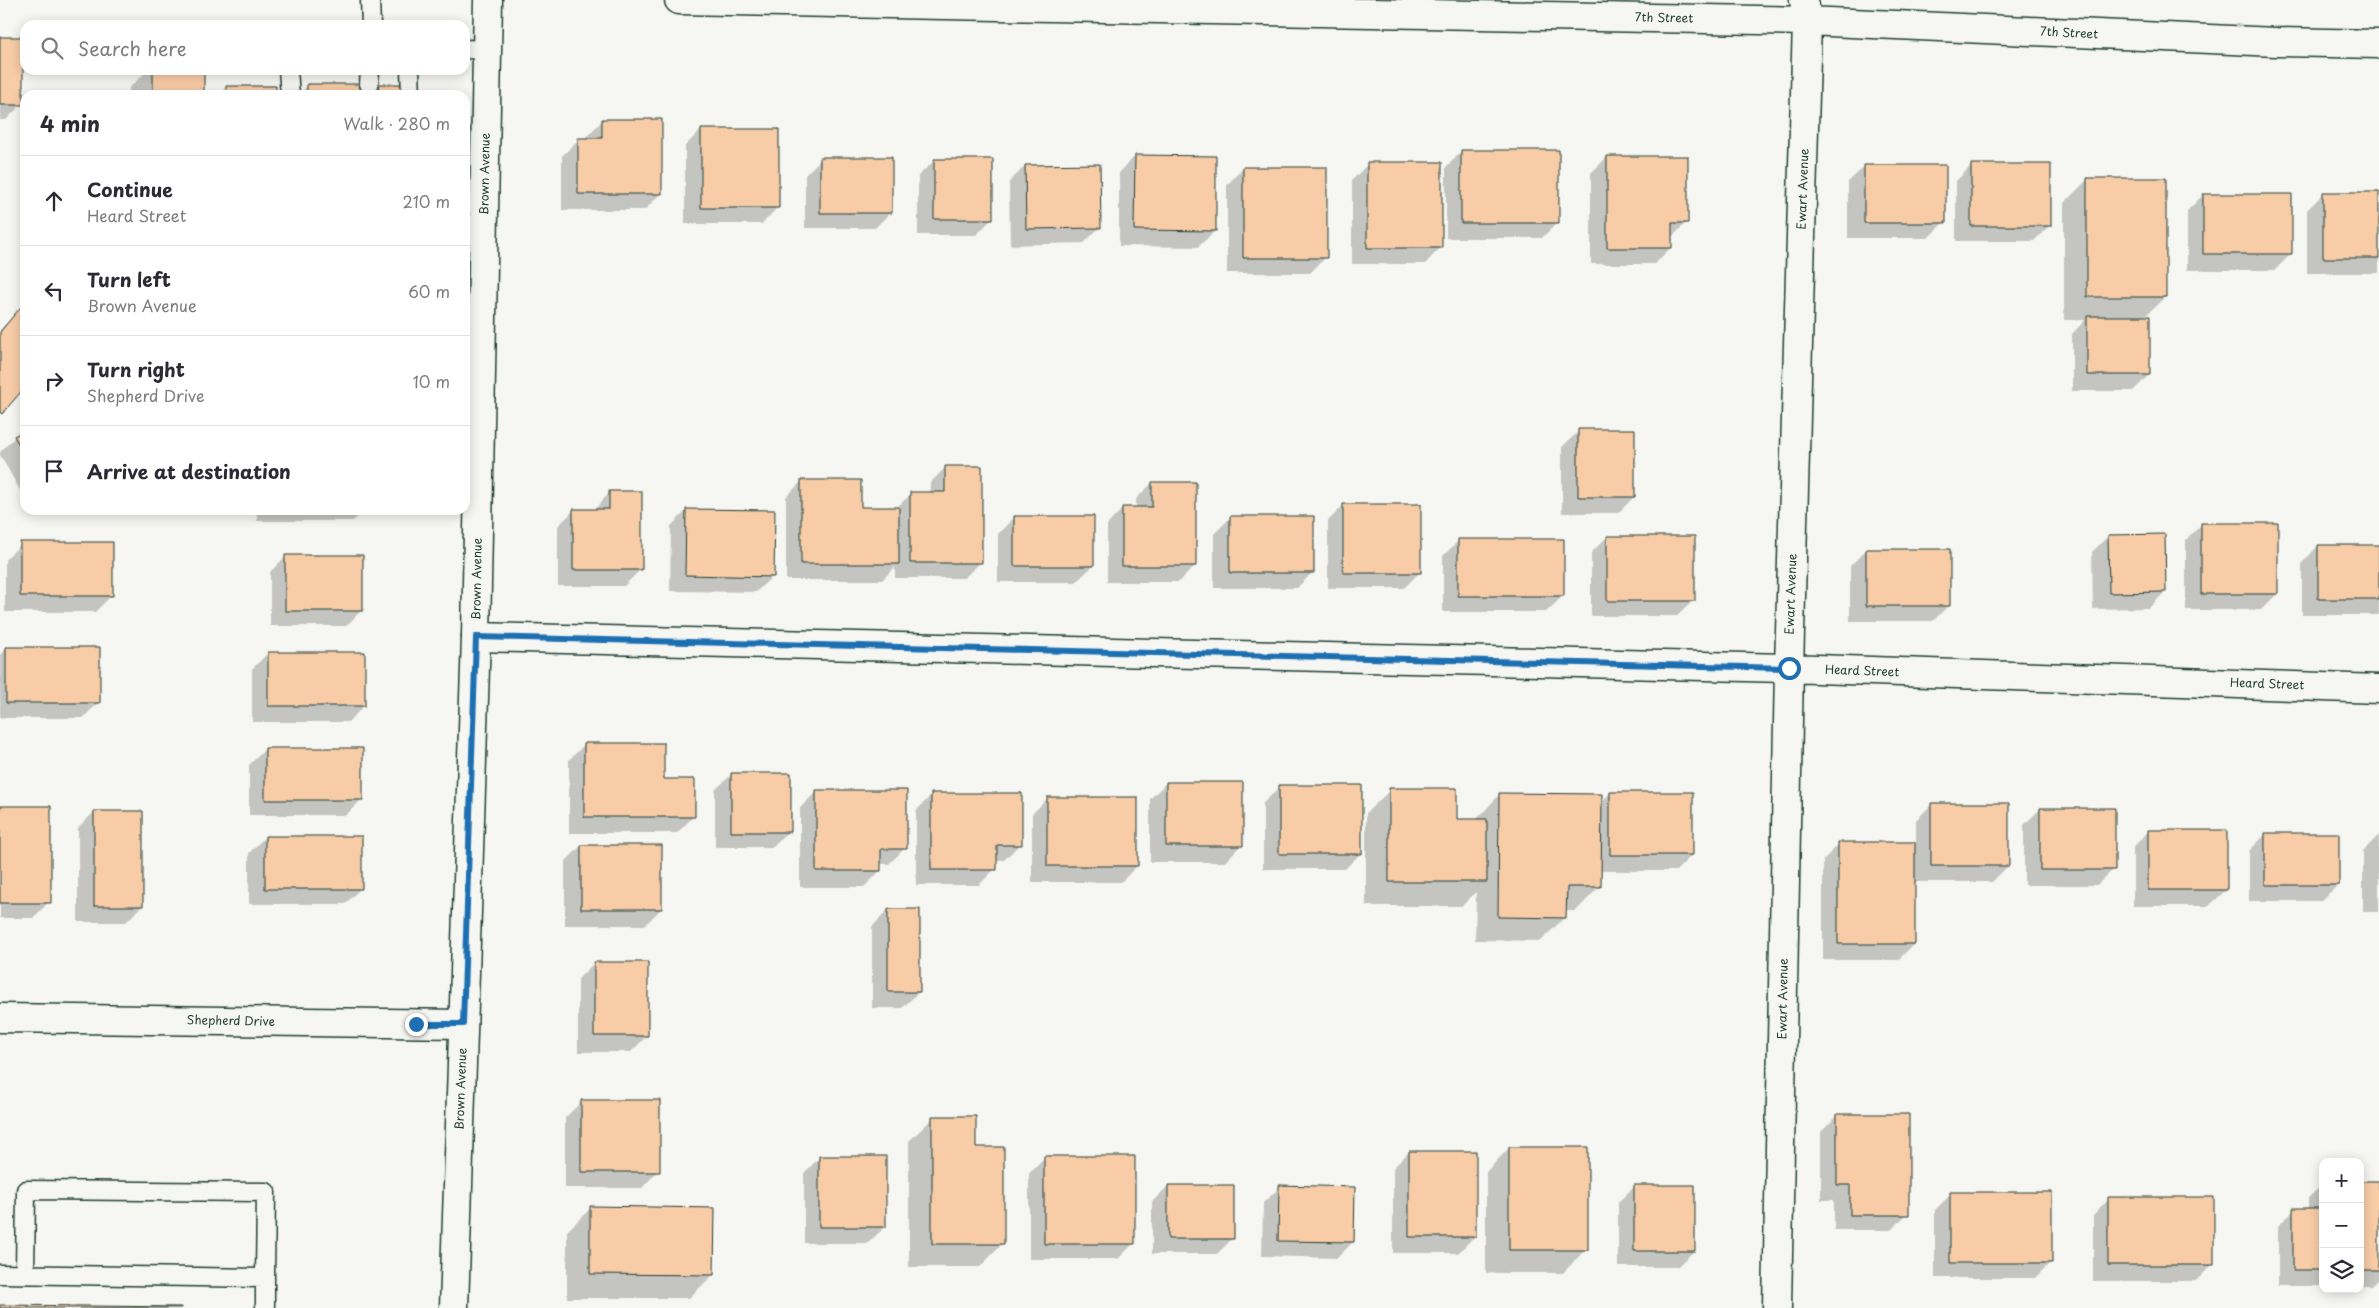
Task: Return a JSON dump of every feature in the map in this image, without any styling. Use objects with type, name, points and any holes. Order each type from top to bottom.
[{"type":"street","name":"Brown Avenue","points":[[454,1308],[476,637],[476,49],[488,0]]},
{"type":"street","name":"7th Street","points":[[679,0],[1806,10],[2276,42],[2379,44]]},
{"type":"street","name":"Ewart Avenue","points":[[1776,1308],[1789,668],[1806,10]]},
{"type":"street","name":"Heard Street","points":[[476,637],[1789,668],[2379,689]]},
{"type":"street","name":"Shepherd Drive","points":[[0,1018],[463,1024]]},
{"type":"lane","points":[[370,0],[371,20]]},
{"type":"lane","points":[[288,75],[290,90]]},
{"type":"lane","points":[[410,75],[411,90]]},
{"type":"lane","points":[[24,1274],[26,1190],[266,1192],[265,1308]]},
{"type":"lane","points":[[0,1274],[265,1278]]},
{"type":"building","points":[[0,37],[20,37],[20,75],[23,75],[23,90],[20,90],[20,105],[0,105]]},
{"type":"building","points":[[153,75],[204,75],[204,90],[153,90]]},
{"type":"building","points":[[307,84],[402,84],[402,90],[307,90]]},
{"type":"building","points":[[226,86],[276,86],[276,90],[226,90]]},
{"type":"building","points":[[602,119],[662,119],[662,194],[578,194],[578,138],[602,138]]},
{"type":"building","points":[[701,129],[779,129],[779,208],[701,208]]},
{"type":"building","points":[[1461,150],[1559,150],[1559,223],[1461,223]]},
{"type":"building","points":[[1135,155],[1216,156],[1216,231],[1134,230]]},
{"type":"building","points":[[1607,156],[1688,156],[1688,223],[1672,223],[1672,248],[1607,248]]},
{"type":"building","points":[[820,157],[892,157],[892,213],[820,213]]},
{"type":"building","points":[[934,159],[993,159],[993,219],[934,219]]},
{"type":"building","points":[[1367,162],[1442,162],[1442,248],[1367,248]]},
{"type":"building","points":[[1100,164],[1101,228],[1026,229],[1025,165]]},
{"type":"building","points":[[1971,164],[2051,164],[2051,226],[1971,226]]},
{"type":"building","points":[[1864,165],[1946,165],[1946,223],[1864,223]]},
{"type":"building","points":[[1243,167],[1327,167],[1327,258],[1243,258]]},
{"type":"building","points":[[2087,178],[2166,178],[2166,297],[2087,297]]},
{"type":"building","points":[[2323,192],[2379,192],[2379,258],[2323,258]]},
{"type":"building","points":[[2203,194],[2292,194],[2292,254],[2203,254]]},
{"type":"building","points":[[20,308],[20,393],[2,414],[0,412],[0,332]]},
{"type":"building","points":[[2087,316],[2150,316],[2150,375],[2087,375]]},
{"type":"building","points":[[1578,429],[1635,429],[1635,497],[1578,497]]},
{"type":"building","points":[[20,433],[20,446],[14,436]]},
{"type":"building","points":[[945,466],[982,466],[982,563],[910,563],[910,492],[945,492]]},
{"type":"building","points":[[801,480],[861,480],[861,507],[899,507],[899,564],[801,564]]},
{"type":"building","points":[[1152,482],[1196,482],[1196,566],[1122,566],[1122,507],[1152,507]]},
{"type":"building","points":[[609,491],[642,491],[642,570],[573,570],[573,509],[609,509]]},
{"type":"building","points":[[1343,504],[1421,504],[1421,573],[1343,573]]},
{"type":"building","points":[[686,509],[775,510],[774,577],[685,575]]},
{"type":"building","points":[[1014,516],[1094,516],[1094,566],[1014,566]]},
{"type":"building","points":[[1230,516],[1314,516],[1314,573],[1230,573]]},
{"type":"building","points":[[2201,523],[2278,523],[2278,594],[2201,594]]},
{"type":"building","points":[[2165,534],[2166,592],[2109,593],[2108,535]]},
{"type":"building","points":[[1607,536],[1695,536],[1695,601],[1607,601]]},
{"type":"building","points":[[1458,539],[1564,539],[1564,596],[1458,596]]},
{"type":"building","points":[[20,542],[113,542],[113,596],[20,596]]},
{"type":"building","points":[[2318,545],[2379,545],[2379,599],[2318,599]]},
{"type":"building","points":[[1866,549],[1950,549],[1950,606],[1866,606]]},
{"type":"building","points":[[285,555],[363,555],[363,611],[285,611]]},
{"type":"building","points":[[6,647],[100,647],[100,703],[6,703]]},
{"type":"building","points":[[268,652],[365,652],[365,706],[268,706]]},
{"type":"building","points":[[584,743],[664,743],[664,779],[695,779],[695,817],[584,817]]},
{"type":"building","points":[[265,748],[363,748],[363,800],[265,800]]},
{"type":"building","points":[[731,773],[791,773],[791,832],[731,832]]},
{"type":"building","points":[[1166,782],[1243,782],[1243,846],[1166,846]]},
{"type":"building","points":[[1279,785],[1362,785],[1362,854],[1279,854]]},
{"type":"building","points":[[1389,788],[1457,788],[1457,819],[1487,819],[1487,882],[1389,882]]},
{"type":"building","points":[[816,790],[907,790],[907,849],[881,849],[881,871],[816,871]]},
{"type":"building","points":[[1610,792],[1693,792],[1693,855],[1610,855]]},
{"type":"building","points":[[931,793],[1022,793],[1022,845],[997,845],[997,870],[931,870]]},
{"type":"building","points":[[1499,793],[1602,794],[1601,887],[1567,887],[1566,918],[1498,917]]},
{"type":"building","points":[[1047,797],[1138,797],[1138,866],[1047,866]]},
{"type":"building","points":[[1931,803],[2009,803],[2009,866],[1931,866]]},
{"type":"building","points":[[0,806],[51,806],[51,903],[0,903]]},
{"type":"building","points":[[2040,808],[2115,808],[2115,870],[2040,870]]},
{"type":"building","points":[[94,811],[143,811],[143,906],[94,906]]},
{"type":"building","points":[[2148,830],[2227,830],[2227,890],[2148,890]]},
{"type":"building","points":[[2265,833],[2339,833],[2339,885],[2265,885]]},
{"type":"building","points":[[265,836],[362,836],[362,889],[265,889]]},
{"type":"building","points":[[1838,842],[1915,842],[1915,944],[1838,944]]},
{"type":"building","points":[[581,845],[662,845],[662,909],[581,909]]},
{"type":"building","points":[[888,909],[920,909],[920,992],[888,992]]},
{"type":"building","points":[[594,962],[648,962],[648,1036],[594,1036]]},
{"type":"building","points":[[581,1100],[660,1100],[660,1172],[581,1172]]},
{"type":"building","points":[[1837,1114],[1909,1114],[1909,1215],[1850,1215],[1850,1185],[1837,1185]]},
{"type":"building","points":[[932,1116],[976,1116],[976,1147],[1004,1147],[1004,1244],[932,1244]]},
{"type":"building","points":[[1509,1147],[1588,1147],[1588,1250],[1509,1250]]},
{"type":"building","points":[[1409,1151],[1476,1151],[1476,1237],[1409,1237]]},
{"type":"building","points":[[819,1156],[886,1156],[886,1227],[819,1227]]},
{"type":"building","points":[[1044,1156],[1135,1156],[1135,1244],[1044,1244]]},
{"type":"building","points":[[2364,1181],[2379,1181],[2379,1270],[2364,1270]]},
{"type":"building","points":[[1168,1185],[1234,1185],[1234,1239],[1168,1239]]},
{"type":"building","points":[[1279,1185],[1355,1187],[1354,1242],[1278,1241]]},
{"type":"building","points":[[1634,1185],[1695,1185],[1695,1251],[1634,1251]]},
{"type":"building","points":[[1950,1192],[2052,1192],[2052,1263],[1950,1263]]},
{"type":"building","points":[[2108,1197],[2214,1197],[2214,1265],[2108,1265]]},
{"type":"building","points":[[590,1206],[715,1208],[714,1275],[590,1274]]},
{"type":"building","points":[[2293,1208],[2319,1208],[2319,1270],[2293,1270]]},
{"type":"building","points":[[0,1305],[182,1307],[182,1308],[0,1308]]},
{"type":"route","points":[[416,1024],[463,1024],[476,637],[1789,668]]}]
